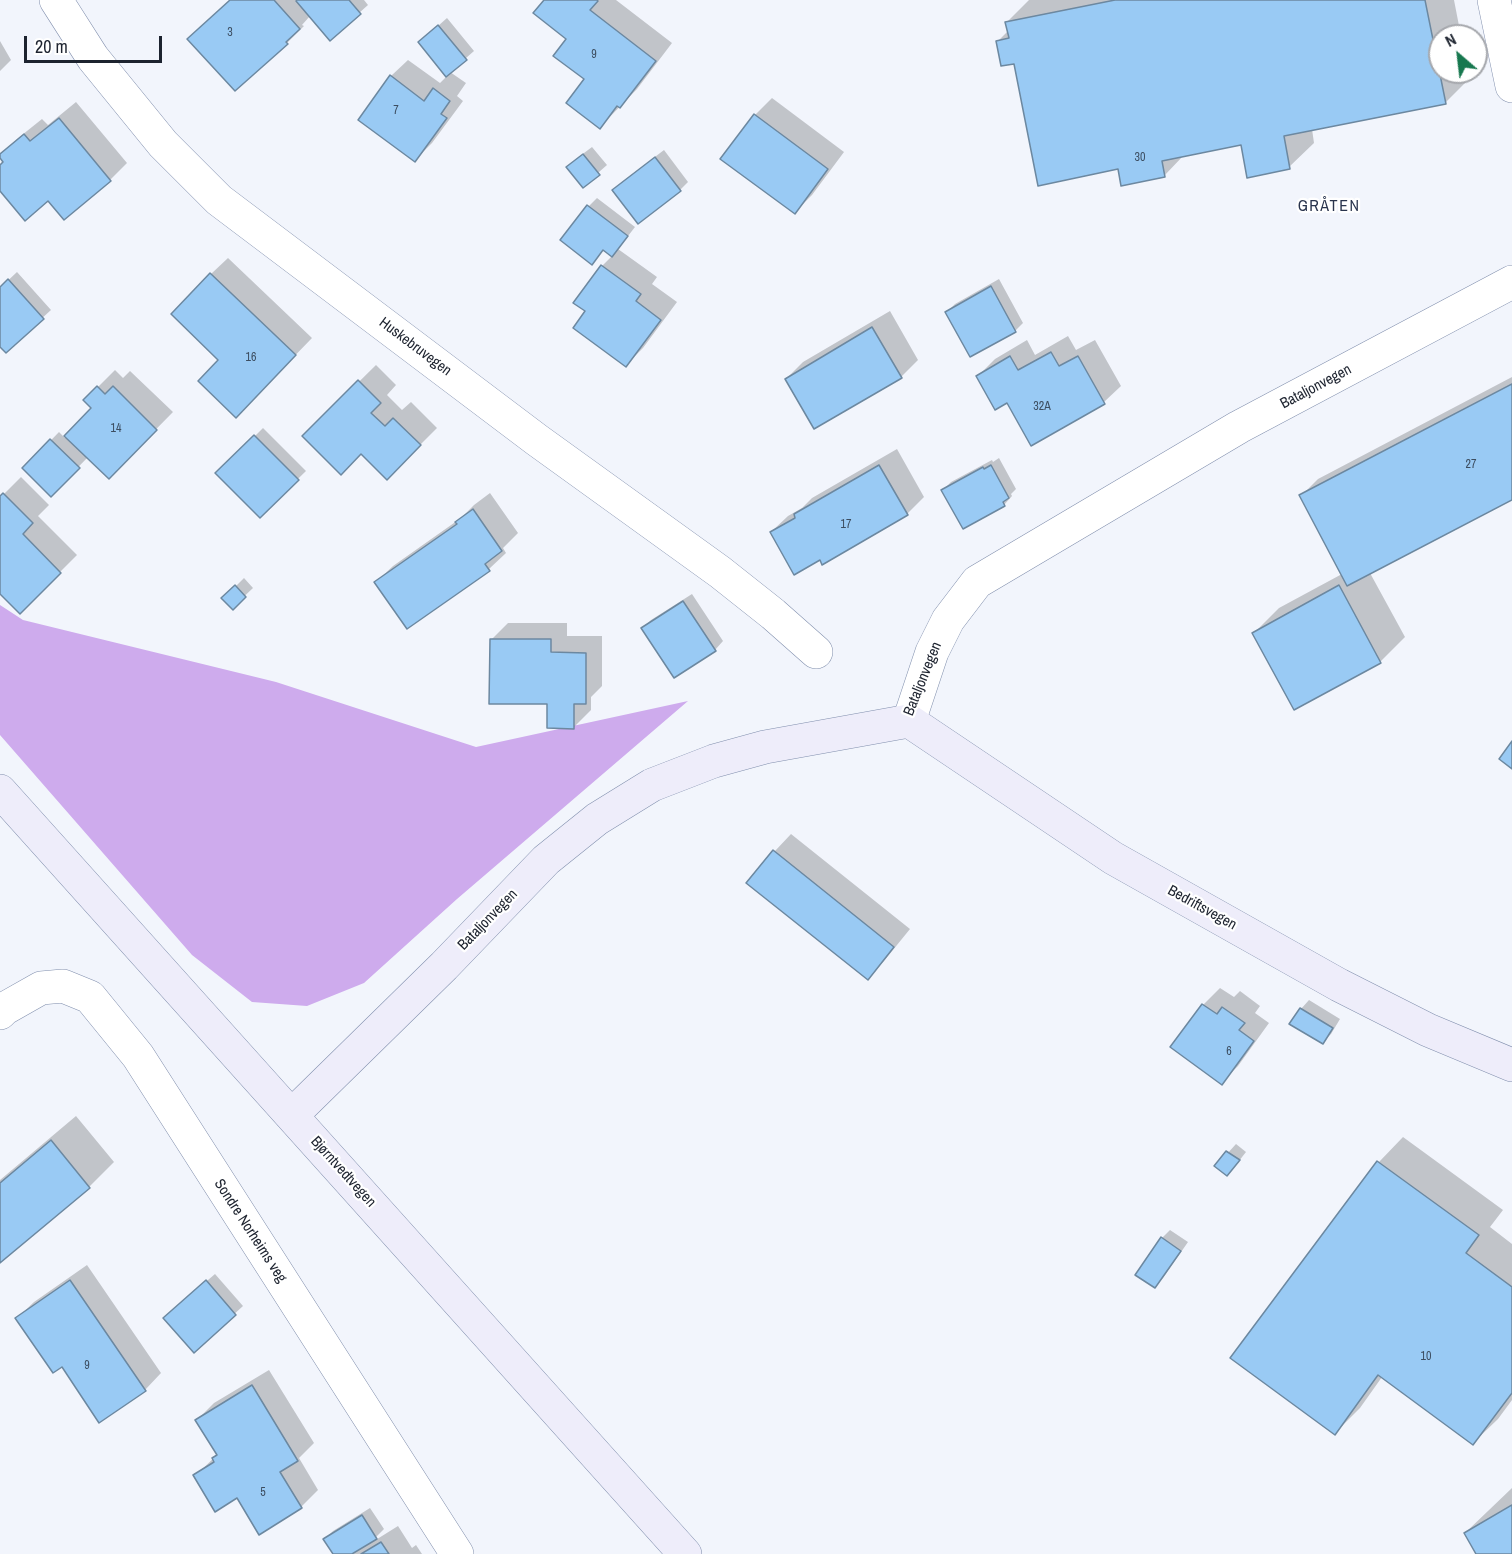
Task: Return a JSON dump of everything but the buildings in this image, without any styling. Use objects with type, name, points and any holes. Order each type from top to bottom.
[{"type":"street","name":"Huskebruvegen","points":[[56,0],[100,67],[163,144],[219,200],[537,440],[720,572],[816,652]]},
{"type":"street","points":[[1494,0],[1512,86]]},
{"type":"street","name":"Bataljonvegen","points":[[292,1115],[444,966],[546,860],[597,819],[652,785],[714,761],[765,747],[909,721],[932,652],[948,620],[977,582],[1239,428],[1512,282]]},
{"type":"street","name":"Bedriftsvegen","points":[[909,721],[1113,858],[1339,985],[1428,1030],[1512,1065]]},
{"type":"street","name":"Bjørntvedtvegen","points":[[0,791],[685,1554]]},
{"type":"street","name":"Sondre Norheims veg","points":[[0,1013],[41,988],[63,986],[90,997],[138,1056],[457,1554]]},
{"type":"shaded area","points":[[0,605],[23,620],[276,682],[476,747],[688,701],[457,899],[364,983],[307,1006],[252,1002],[192,955],[0,735]]},
{"type":"district","name":"GRÅTEN","points":[[1329,207]]}]
